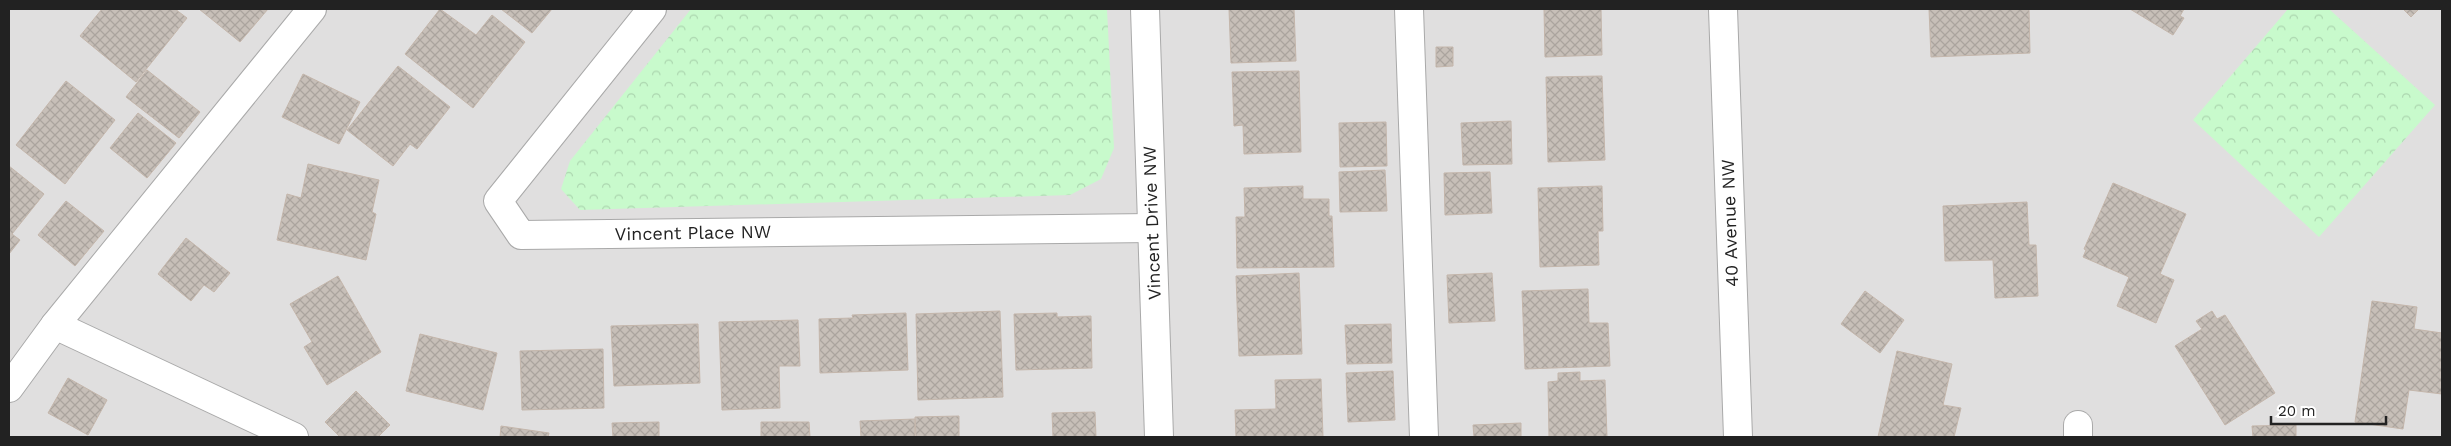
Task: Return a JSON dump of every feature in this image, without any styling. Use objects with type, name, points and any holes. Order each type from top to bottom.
[{"type":"street","points":[[9,388],[56,325],[312,9]]},
{"type":"street","name":"Vincent Place NW","points":[[652,9],[498,201],[521,235],[1152,228]]},
{"type":"street","name":"Vincent Drive NW","points":[[1145,9],[1159,437]]},
{"type":"street","points":[[1410,9],[1424,437]]},
{"type":"street","name":"40 Avenue NW","points":[[1723,9],[1738,437]]},
{"type":"street","points":[[56,325],[294,437]]},
{"type":"shaded area","points":[[9,9],[2442,9],[2442,437],[9,437]]},
{"type":"green space","points":[[691,9],[1107,9],[1114,148],[1101,179],[1070,195],[580,210],[561,189],[570,161]]},
{"type":"green space","points":[[2288,9],[2329,9],[2435,105],[2319,237],[2193,120]]},
{"type":"building","points":[[102,9],[175,9],[187,18],[136,82],[80,36]]},
{"type":"building","points":[[199,9],[268,9],[240,42]]},
{"type":"building","points":[[440,9],[476,35],[492,15],[525,42],[473,108],[405,54]]},
{"type":"building","points":[[501,9],[552,9],[532,33]]},
{"type":"building","points":[[1229,9],[1294,9],[1296,61],[1231,63]]},
{"type":"building","points":[[1544,9],[1601,9],[1602,55],[1545,57]]},
{"type":"building","points":[[1929,9],[2029,9],[2030,53],[1931,57]]},
{"type":"building","points":[[2130,9],[2184,9],[2180,16],[2184,18],[2173,35]]},
{"type":"building","points":[[2403,9],[2419,9],[2411,17]]},
{"type":"building","points":[[1436,47],[1453,47],[1453,66],[1436,67]]},
{"type":"building","points":[[398,66],[450,107],[417,149],[410,144],[393,166],[347,130]]},
{"type":"building","points":[[147,70],[200,112],[179,138],[126,97]]},
{"type":"building","points":[[1299,71],[1301,152],[1244,154],[1243,125],[1234,126],[1232,72]]},
{"type":"building","points":[[303,74],[360,102],[339,144],[282,117]]},
{"type":"building","points":[[1602,76],[1605,160],[1548,162],[1546,77]]},
{"type":"building","points":[[66,81],[115,120],[65,184],[16,145]]},
{"type":"building","points":[[138,113],[176,143],[147,178],[110,148]]},
{"type":"building","points":[[1511,121],[1512,164],[1463,165],[1461,123]]},
{"type":"building","points":[[1386,122],[1387,166],[1340,167],[1339,123]]},
{"type":"building","points":[[308,164],[379,180],[372,212],[376,214],[366,260],[277,240],[287,194],[301,198]]},
{"type":"building","points":[[9,166],[44,194],[12,234],[20,240],[9,254]]},
{"type":"building","points":[[1385,170],[1387,211],[1340,212],[1339,172]]},
{"type":"building","points":[[1490,172],[1492,213],[1445,215],[1444,173]]},
{"type":"building","points":[[2113,183],[2186,214],[2160,274],[2174,280],[2156,323],[2117,306],[2129,277],[2083,257],[2086,250],[2084,249]]},
{"type":"building","points":[[1303,186],[1303,199],[1329,199],[1329,216],[1332,216],[1334,267],[1237,268],[1236,217],[1245,217],[1244,188]]},
{"type":"building","points":[[1602,186],[1603,231],[1598,231],[1599,265],[1540,267],[1538,188]]},
{"type":"building","points":[[66,201],[104,231],[75,266],[38,235]]},
{"type":"building","points":[[2027,202],[2029,245],[2036,245],[2038,296],[1995,298],[1993,260],[1945,261],[1943,206]]},
{"type":"building","points":[[186,238],[230,273],[214,292],[204,285],[191,301],[158,274]]},
{"type":"building","points":[[1299,273],[1302,354],[1239,356],[1236,276]]},
{"type":"building","points":[[1492,273],[1495,321],[1449,323],[1447,275]]},
{"type":"building","points":[[338,276],[381,352],[327,385],[304,347],[312,342],[290,304]]},
{"type":"building","points":[[1588,289],[1589,323],[1608,323],[1610,366],[1525,369],[1522,291]]},
{"type":"building","points":[[1865,291],[1904,320],[1880,353],[1841,324]]},
{"type":"building","points":[[2372,301],[2417,307],[2414,329],[2442,333],[2442,394],[2409,390],[2403,429],[2355,422]]},
{"type":"building","points":[[1000,311],[1003,397],[918,400],[916,314]]},
{"type":"building","points":[[2212,311],[2217,319],[2225,315],[2275,393],[2225,425],[2175,346],[2202,329],[2196,321]]},
{"type":"building","points":[[906,313],[908,370],[820,373],[819,319],[853,318],[852,315]]},
{"type":"building","points":[[1057,313],[1057,317],[1091,316],[1092,368],[1016,370],[1014,314]]},
{"type":"building","points":[[798,320],[800,366],[779,366],[780,408],[722,410],[719,322]]},
{"type":"building","points":[[698,324],[700,383],[614,386],[611,326]]},
{"type":"building","points":[[1391,324],[1392,363],[1347,364],[1345,325]]},
{"type":"building","points":[[420,334],[497,353],[483,410],[406,391]]},
{"type":"building","points":[[603,349],[604,408],[522,410],[520,351]]},
{"type":"building","points":[[1897,351],[1952,364],[1943,405],[1961,408],[1954,437],[1878,437]]},
{"type":"building","points":[[1393,371],[1395,420],[1348,422],[1346,373]]},
{"type":"building","points":[[1580,372],[1580,381],[1605,380],[1607,437],[1549,437],[1548,382],[1558,381],[1558,373]]},
{"type":"building","points":[[68,378],[107,400],[88,435],[48,413]]},
{"type":"building","points":[[1321,379],[1323,437],[1236,437],[1235,410],[1276,409],[1275,380]]},
{"type":"building","points":[[356,391],[390,425],[378,437],[340,437],[325,422]]},
{"type":"building","points":[[1095,412],[1096,437],[1053,437],[1052,413]]},
{"type":"building","points":[[959,416],[959,437],[916,437],[915,417]]},
{"type":"building","points":[[915,419],[915,437],[861,437],[860,421]]},
{"type":"building","points":[[659,422],[659,437],[613,437],[612,423]]},
{"type":"building","points":[[761,422],[809,422],[810,437],[761,437]]},
{"type":"building","points":[[1521,423],[1521,437],[1474,437],[1473,425]]},
{"type":"building","points":[[2296,425],[2296,437],[2253,437],[2252,426]]},
{"type":"building","points":[[501,426],[549,433],[548,437],[500,437]]}]
